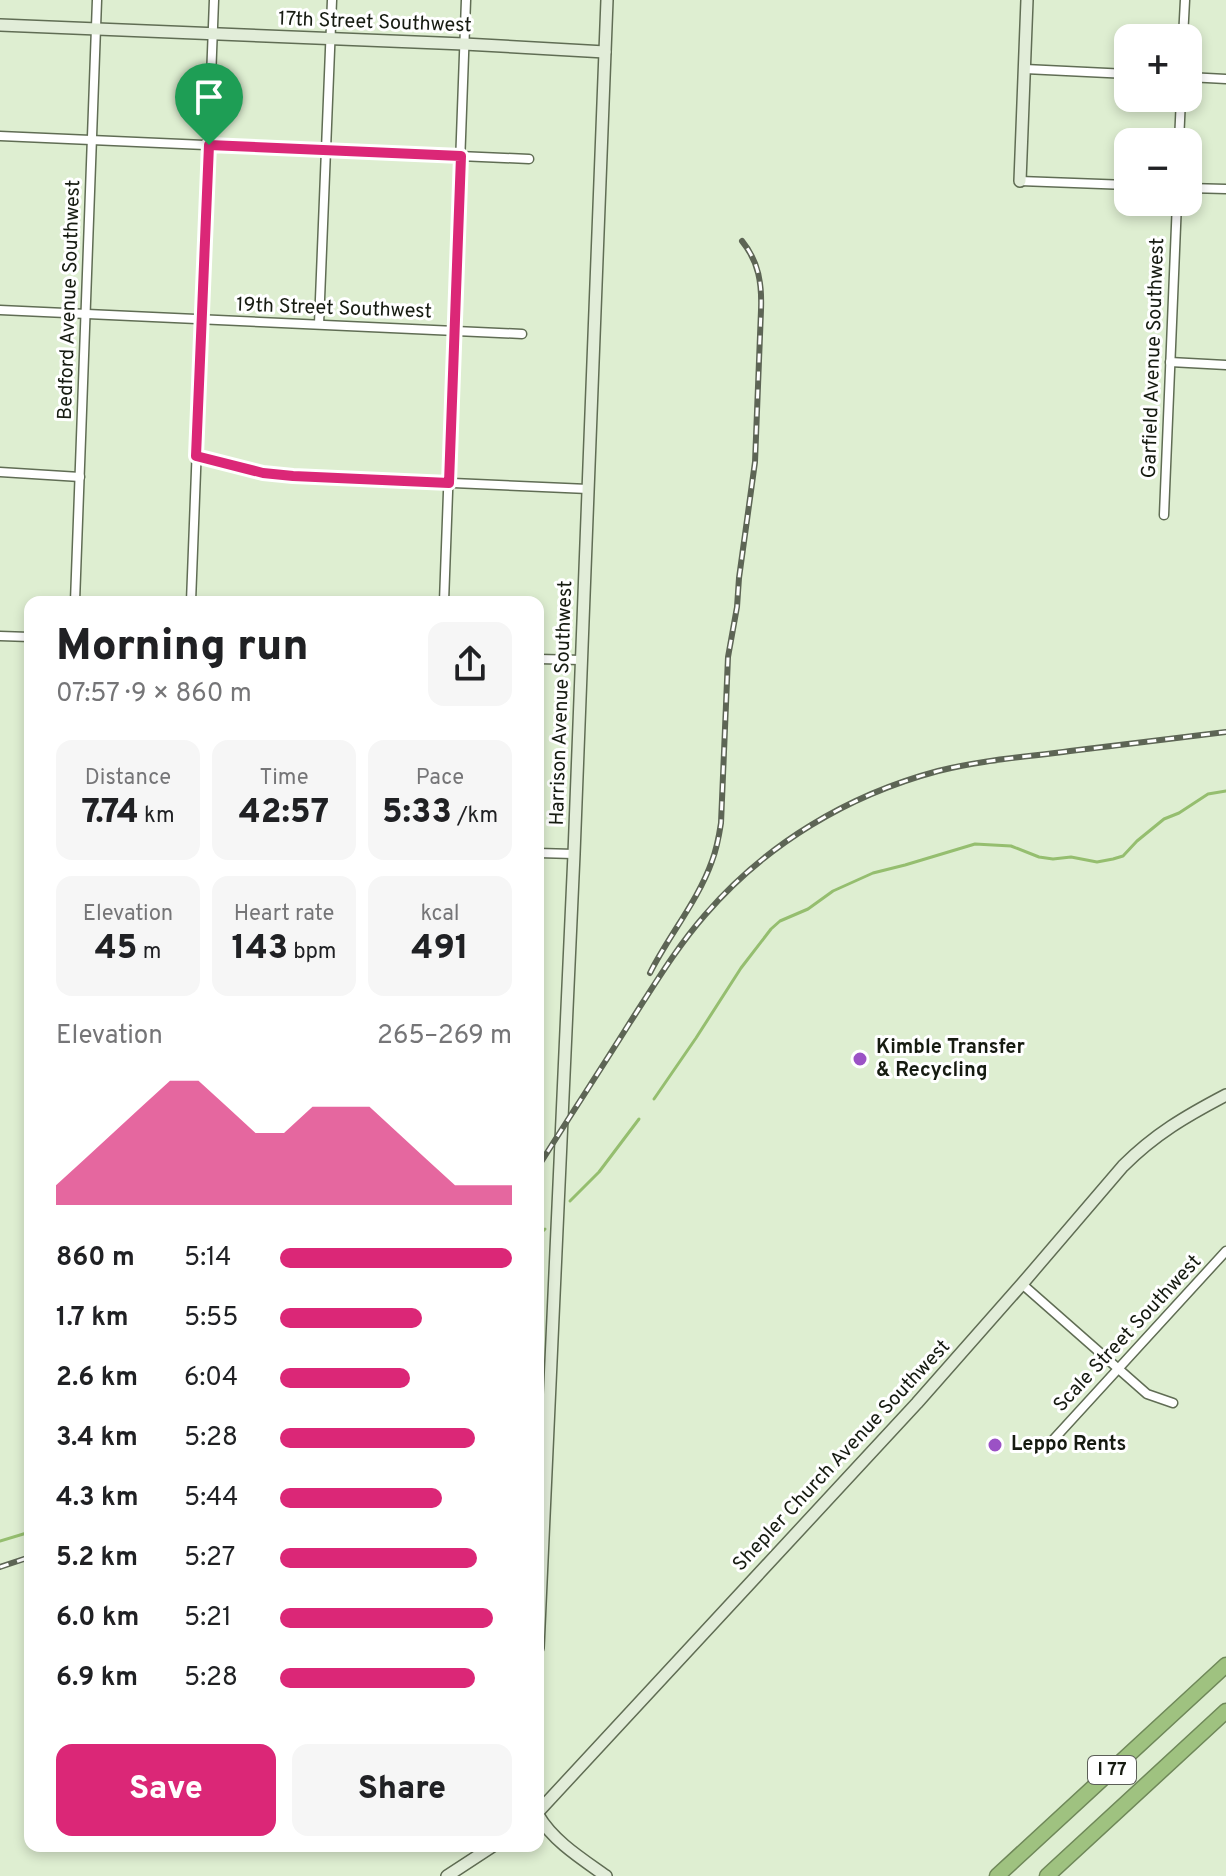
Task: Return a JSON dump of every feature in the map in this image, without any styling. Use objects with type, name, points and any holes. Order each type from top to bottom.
[{"type":"highway","points":[[1181,1706],[1226,1658]]},
{"type":"highway","name":"I 77","points":[[997,1876],[1226,1665]]},
{"type":"highway","name":"I 77","points":[[1047,1876],[1226,1711]]},
{"type":"street","name":"Bedford Avenue Southwest","points":[[75,596],[97,0]]},
{"type":"street","points":[[191,596],[214,0]]},
{"type":"street","points":[[319,324],[332,0]]},
{"type":"street","points":[[444,596],[466,0]]},
{"type":"street","name":"Harrison Avenue Southwest","points":[[544,1516],[574,854],[607,0]]},
{"type":"street","points":[[1027,0],[1020,181],[1114,184]]},
{"type":"street","points":[[1184,24],[1185,0]]},
{"type":"street","name":"17th Street Southwest","points":[[0,25],[605,52]]},
{"type":"street","points":[[1025,69],[1114,73]]},
{"type":"street","points":[[1202,78],[1226,79]]},
{"type":"street","points":[[0,136],[529,159]]},
{"type":"street","points":[[1202,188],[1226,189]]},
{"type":"street","name":"Garfield Avenue Southwest","points":[[1164,515],[1176,216]]},
{"type":"street","name":"19th Street Southwest","points":[[0,310],[522,334]]},
{"type":"street","points":[[1170,362],[1226,365]]},
{"type":"street","points":[[196,456],[263,473],[293,476],[588,489]]},
{"type":"street","points":[[0,472],[80,477]]},
{"type":"street","points":[[0,636],[24,637]]},
{"type":"street","points":[[544,659],[582,660]]},
{"type":"street","points":[[544,853],[574,854]]},
{"type":"street","name":"Shepler Church Avenue Southwest","points":[[544,1807],[917,1403],[1140,1148],[1171,1125],[1226,1095]]},
{"type":"street","name":"Scale Street Southwest","points":[[1053,1440],[1226,1251]]},
{"type":"street","points":[[1022,1284],[1147,1394],[1173,1403]]},
{"type":"street","points":[[544,1824],[561,1842],[606,1876]]},
{"type":"street","points":[[447,1876],[484,1852]]},
{"type":"waterway","points":[[654,1099],[741,968],[771,929],[833,891],[873,873],[975,844],[1011,846],[1053,859],[1071,857],[1097,862],[1113,859],[1123,856],[1164,819],[1208,794],[1226,791]]},
{"type":"waterway","points":[[570,1201],[599,1172],[639,1119]]},
{"type":"waterway","points":[[0,1541],[24,1534]]},
{"type":"railway","points":[[650,973],[706,876],[721,823],[728,657],[755,462],[761,310],[758,274],[742,241]]},
{"type":"railway","points":[[544,1158],[694,928],[754,866],[811,825],[872,794],[954,767],[1226,732]]},
{"type":"railway","points":[[0,1567],[24,1559]]},
{"type":"place","name":"Kimble Transfer & Recycling","points":[[860,1059]]},
{"type":"place","name":"Leppo Rents","points":[[995,1445]]},
{"type":"route","points":[[209,145],[461,156],[449,483],[263,473],[196,456],[209,145]]}]
